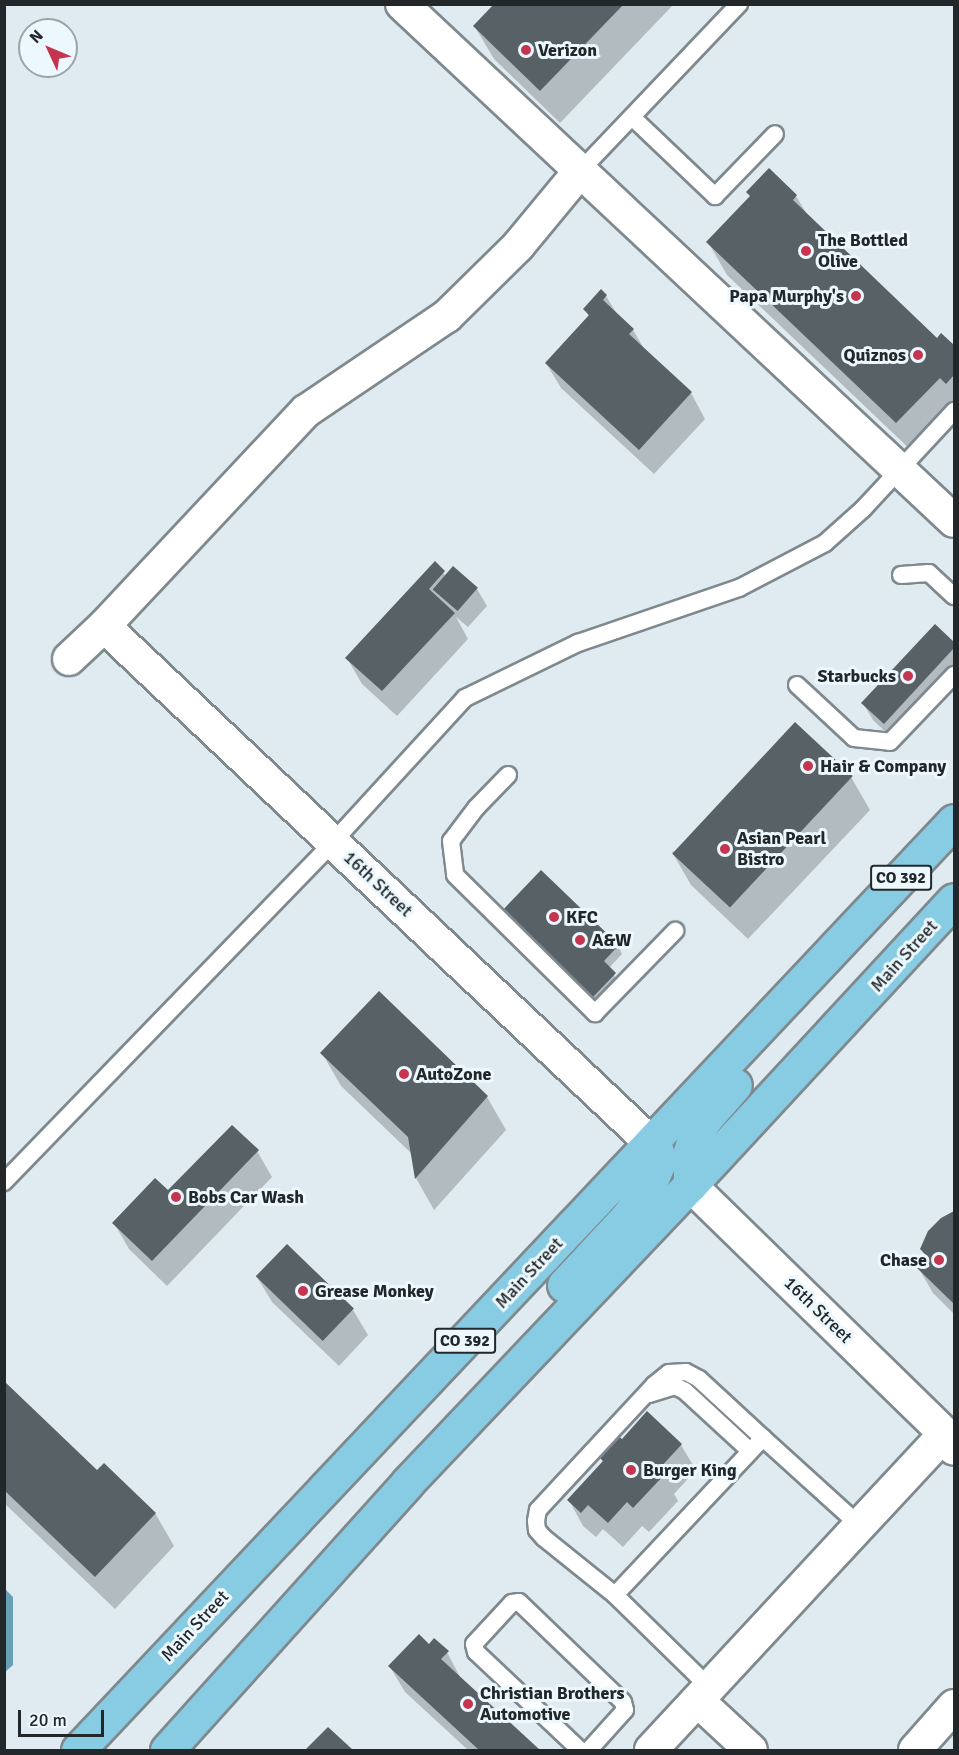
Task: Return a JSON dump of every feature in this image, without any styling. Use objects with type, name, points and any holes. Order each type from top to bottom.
[{"type":"main road","name":"Main Street","points":[[78,1750],[954,821]]},
{"type":"main road","name":"Main Street","points":[[167,1750],[407,1483],[690,1185],[954,900]]},
{"type":"main road","points":[[690,1185],[690,1152],[705,1119],[809,1003],[847,935]]},
{"type":"main road","points":[[407,1483],[451,1406],[629,1215],[648,1188],[659,1162],[657,1152],[651,1143]]},
{"type":"street","points":[[402,4],[954,521]]},
{"type":"street","points":[[69,659],[104,627],[306,411],[447,316],[518,246],[580,171]]},
{"type":"street","name":"16th Street","points":[[104,627],[651,1143]]},
{"type":"street","name":"16th Street","points":[[690,1185],[951,1441]]},
{"type":"street","points":[[651,1750],[861,1527],[951,1441]]},
{"type":"street","points":[[704,1694],[751,1750]]},
{"type":"street","points":[[915,1750],[954,1706]]},
{"type":"lane","points":[[580,171],[739,4]]},
{"type":"lane","points":[[632,117],[715,196],[776,134]]},
{"type":"lane","points":[[4,1182],[333,842],[465,698],[578,643],[739,588],[825,543],[863,509],[954,411]]},
{"type":"lane","points":[[901,575],[929,573],[954,596]]},
{"type":"lane","points":[[797,685],[854,738],[890,742],[954,675]]},
{"type":"lane","points":[[508,775],[476,808],[452,841],[455,875],[595,1013],[675,931]]},
{"type":"lane","points":[[704,1694],[615,1595],[537,1530],[538,1510],[642,1398],[669,1373],[686,1372],[699,1379],[861,1527]]},
{"type":"lane","points":[[642,1398],[656,1390],[675,1386],[685,1391],[750,1451]]},
{"type":"lane","points":[[615,1595],[763,1438]]},
{"type":"lane","points":[[580,1750],[476,1652],[474,1644],[512,1602],[519,1602],[623,1702],[625,1710],[589,1750]]},
{"type":"water","points":[[5,1589],[13,1597],[13,1665],[5,1672]]},
{"type":"building","points":[[494,4],[624,4],[540,91],[473,26]]},
{"type":"building","points":[[769,168],[797,195],[793,200],[937,338],[941,333],[954,345],[954,375],[946,384],[940,378],[896,423],[706,242],[750,196],[746,192]]},
{"type":"building","points":[[601,289],[607,295],[603,300],[634,329],[629,334],[692,392],[639,450],[545,363],[589,315],[583,309]]},
{"type":"building","points":[[435,561],[445,571],[429,589],[455,613],[382,691],[345,658]]},
{"type":"building","points":[[453,566],[478,588],[458,611],[433,589]]},
{"type":"building","name":"Starbucks","points":[[935,624],[954,642],[954,648],[884,724],[861,703]]},
{"type":"building","points":[[795,722],[853,776],[730,908],[672,854]]},
{"type":"building","points":[[541,870],[619,945],[604,961],[616,973],[593,997],[573,977],[569,981],[557,970],[561,966],[549,954],[546,958],[537,950],[541,946],[519,926],[516,929],[500,913]]},
{"type":"building","name":"AutoZone","points":[[379,991],[488,1096],[415,1179],[408,1137],[320,1053]]},
{"type":"building","name":"Bobs Car Wash","points":[[232,1125],[259,1150],[152,1261],[112,1223],[155,1178],[168,1190]]},
{"type":"building","name":"Chase","points":[[954,1211],[954,1304],[916,1267],[927,1256],[920,1249],[928,1231],[941,1218]]},
{"type":"building","name":"Grease Monkey","points":[[287,1244],[354,1309],[323,1341],[256,1276]]},
{"type":"building","points":[[4,1381],[97,1470],[104,1463],[156,1513],[95,1577],[4,1490]]},
{"type":"building","points":[[647,1411],[682,1444],[659,1469],[665,1474],[633,1508],[627,1502],[608,1523],[588,1505],[581,1513],[567,1500],[603,1461],[598,1456],[617,1435],[622,1439]]},
{"type":"building","points":[[419,1634],[429,1644],[434,1638],[449,1651],[441,1659],[540,1750],[479,1750],[388,1666]]},
{"type":"building","points":[[328,1727],[353,1750],[305,1750]]},
{"type":"place","name":"Verizon","points":[[526,50]]},
{"type":"place","name":"The Bottled Olive","points":[[806,251]]},
{"type":"place","name":"Papa Murphy's","points":[[856,296]]},
{"type":"place","name":"Quiznos","points":[[918,355]]},
{"type":"place","name":"Starbucks","points":[[908,676]]},
{"type":"place","name":"Hair & Company","points":[[808,766]]},
{"type":"place","name":"Asian Pearl Bistro","points":[[725,849]]},
{"type":"place","name":"KFC","points":[[554,917]]},
{"type":"place","name":"A&W","points":[[580,940]]},
{"type":"place","name":"AutoZone","points":[[404,1074]]},
{"type":"place","name":"Bobs Car Wash","points":[[176,1197]]},
{"type":"place","name":"Chase","points":[[939,1260]]},
{"type":"place","name":"Grease Monkey","points":[[303,1291]]},
{"type":"place","name":"Burger King","points":[[631,1470]]},
{"type":"place","name":"Christian Brothers Automotive","points":[[468,1704]]}]
